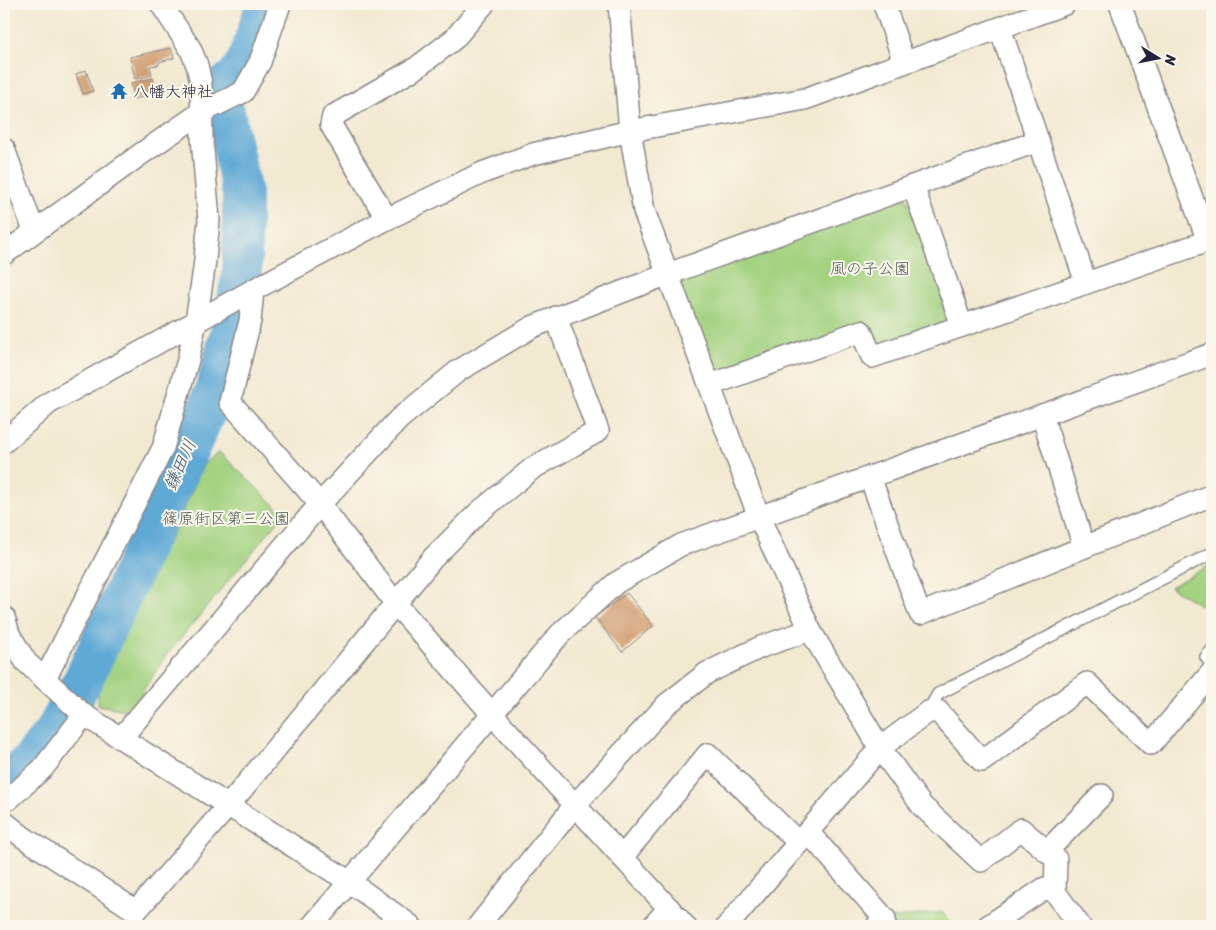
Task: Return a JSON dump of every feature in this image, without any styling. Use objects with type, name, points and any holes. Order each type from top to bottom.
[{"type":"street","points":[[45,679],[163,448],[188,360],[196,321],[209,220],[202,138],[201,83],[197,65],[190,48],[161,4]]},
{"type":"street","points":[[4,254],[202,112],[242,92],[260,62],[280,4]]},
{"type":"street","points":[[387,219],[331,125],[333,116],[416,68],[454,39],[484,4]]},
{"type":"street","points":[[620,4],[630,131],[644,211],[759,517],[810,630],[880,748],[922,806],[981,861],[1021,829],[1056,859],[1056,892]]},
{"type":"street","points":[[884,4],[904,62]]},
{"type":"street","points":[[4,442],[49,403],[252,290],[387,219],[482,173],[533,154],[630,131],[805,99],[1065,4]]},
{"type":"street","points":[[710,385],[862,331],[872,357],[1210,242],[1120,4]]},
{"type":"street","points":[[1000,28],[1086,284]]},
{"type":"street","points":[[121,738],[320,504],[399,419],[458,372],[532,327],[556,317],[668,274],[1038,141]]},
{"type":"street","points":[[4,149],[34,231]]},
{"type":"street","points":[[913,186],[962,326]]},
{"type":"street","points":[[252,290],[250,321],[230,402],[320,504],[396,604],[492,714],[685,926]]},
{"type":"street","points":[[4,822],[23,838],[136,911],[229,805],[433,558],[478,513],[533,468],[598,431],[556,317]]},
{"type":"street","points":[[312,926],[560,634],[616,583],[681,545],[1212,354]]},
{"type":"street","points":[[1042,415],[1084,547]]},
{"type":"street","points":[[870,477],[920,614],[1212,495]]},
{"type":"street","points":[[4,617],[9,634],[26,662],[84,715],[350,882],[411,926]]},
{"type":"street","points":[[478,926],[575,805],[666,705],[707,673],[761,647],[810,630]]},
{"type":"street","points":[[727,926],[880,748],[928,712],[938,711],[982,761],[1087,683],[1151,744],[1212,672]]},
{"type":"street","points":[[4,799],[9,800],[43,768],[84,715]]},
{"type":"street","points":[[622,856],[708,754],[803,838],[885,919],[876,926]]},
{"type":"street","points":[[1047,851],[1102,796]]},
{"type":"street","points":[[988,926],[1045,888],[1056,892],[1080,926]]},
{"type":"street","points":[[653,926],[668,908]]},
{"type":"lane","points":[[928,712],[938,694],[1212,553]]},
{"type":"lane","points":[[1212,650],[1206,657],[1212,665]]},
{"type":"green space","name":"風の子公園","points":[[904,193],[960,319],[878,347],[864,327],[712,379],[673,276]]},
{"type":"green space","name":"篠原街区第三公園","points":[[219,452],[284,514],[165,657],[130,711],[98,705],[98,675],[116,641],[129,609],[145,585],[155,563],[174,531],[204,464]]},
{"type":"green space","points":[[1212,564],[1212,612],[1170,587]]},
{"type":"green space","points":[[942,912],[953,926],[877,926],[885,919]]},
{"type":"building","points":[[171,48],[174,58],[159,62],[159,65],[150,66],[152,75],[135,79],[130,57]]},
{"type":"building","points":[[86,70],[93,91],[83,94],[76,74]]},
{"type":"building","points":[[153,78],[157,94],[134,99],[131,83]]},
{"type":"building","points":[[627,593],[653,626],[622,652],[595,617]]},
{"type":"waterway","name":"鎌田川","points":[[225,86],[236,77],[247,61],[267,4]]},
{"type":"waterway","name":"鎌田川","points":[[4,779],[27,766],[55,731],[84,678],[208,408],[218,380],[234,317],[242,270],[242,194],[225,112]]},
{"type":"place","name":"八幡大神社","points":[[119,91]]}]
